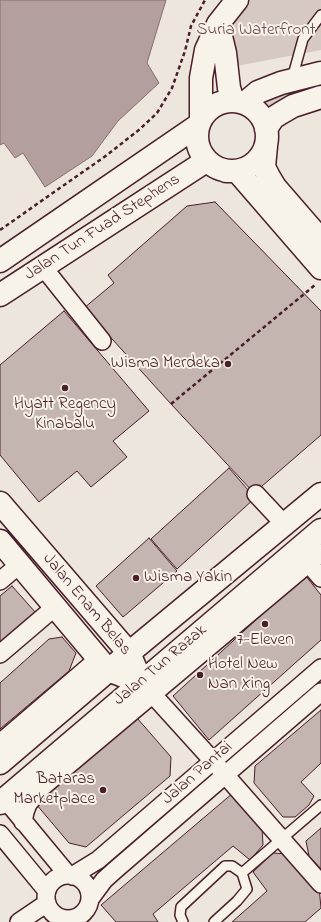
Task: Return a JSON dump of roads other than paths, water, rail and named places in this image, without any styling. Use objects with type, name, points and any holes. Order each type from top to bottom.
[{"type":"main road","points":[[237,0],[218,24],[206,50],[201,78],[199,122],[196,135],[200,153],[206,161],[215,167],[226,171],[236,171],[250,166],[262,155],[266,137],[273,118],[293,106],[321,97]]},
{"type":"main road","points":[[218,24],[225,53],[229,88],[239,102]]},
{"type":"main road","points":[[239,102],[258,92],[292,79],[321,73]]},
{"type":"main road","points":[[199,122],[207,110],[224,102],[239,102],[255,109],[262,118],[266,137],[264,167],[269,177],[275,187],[321,240]]},
{"type":"main road","name":"Jalan Tun Fuad Stephens","points":[[0,261],[199,122]]},
{"type":"main road","name":"Jalan Tun Fuad Stephens","points":[[0,295],[206,161]]},
{"type":"main road","points":[[226,171],[237,171],[318,276]]},
{"type":"main road","name":"Jalan Tun Razak","points":[[0,762],[103,665],[129,653],[321,494]]},
{"type":"main road","name":"Jalan Enam Belas","points":[[0,503],[129,653],[147,688]]},
{"type":"main road","name":"Jalan Tun Razak","points":[[2,801],[147,688],[321,530]]},
{"type":"main road","name":"Jalan Enam Belas","points":[[0,541],[103,665],[147,688]]},
{"type":"street","points":[[43,267],[102,341]]},
{"type":"street","points":[[256,494],[285,525]]},
{"type":"street","points":[[23,822],[28,804],[41,788],[147,688],[315,558],[321,578]]},
{"type":"street","points":[[0,581],[20,564]]},
{"type":"street","points":[[0,654],[55,607]]},
{"type":"street","points":[[0,743],[103,665]]},
{"type":"street","name":"Jalan Pantai","points":[[70,876],[98,860],[321,668]]},
{"type":"street","points":[[147,688],[321,884]]},
{"type":"street","name":"Jalan Pantai","points":[[89,911],[104,880],[321,692]]},
{"type":"street","points":[[2,801],[23,822],[70,876]]},
{"type":"street","points":[[0,834],[47,897]]},
{"type":"street","points":[[70,876],[78,878],[84,882],[89,892],[89,911],[72,918],[55,919],[49,907],[47,897],[50,885],[55,880],[61,877],[70,876]]},
{"type":"street","points":[[19,922],[47,897]]},
{"type":"lane","points":[[292,79],[303,39],[321,15]]},
{"type":"lane","points":[[242,873],[321,805]]},
{"type":"lane","points":[[183,922],[180,915],[180,907],[225,866],[232,866],[242,873],[247,889],[237,901],[214,922]]},
{"type":"place","name":"Wisma Merdeka","points":[[228,364]]},
{"type":"place","name":"Hyatt Regency Kinabalu","points":[[65,388]]},
{"type":"place","name":"Wisma Yakin","points":[[136,578]]},
{"type":"place","name":"7-Eleven","points":[[265,624]]},
{"type":"place","name":"Hotel New Nan Xing","points":[[200,675]]},
{"type":"place","name":"Bataras Marketplace","points":[[103,790]]},
{"type":"park label","name":"Suria Waterfront","points":[[256,31]]}]
